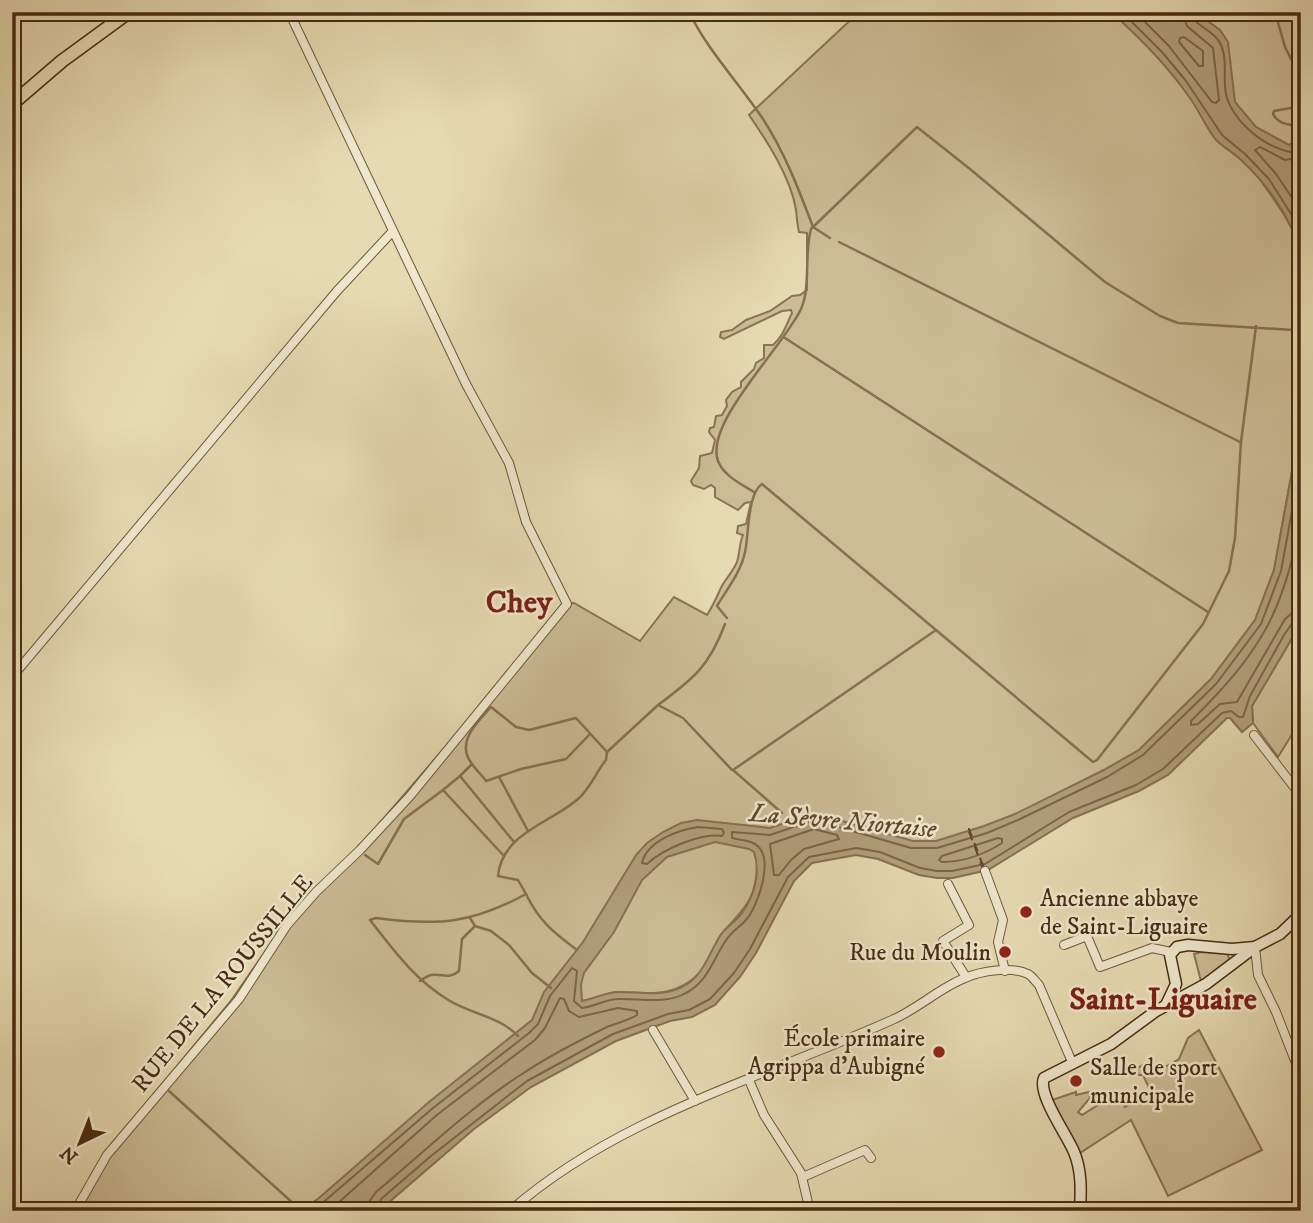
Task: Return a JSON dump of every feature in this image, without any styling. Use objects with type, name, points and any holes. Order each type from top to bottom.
[{"type":"main road","points":[[12,104],[62,61],[129,12]]},
{"type":"street","points":[[12,677],[337,291],[391,232],[289,12]]},
{"type":"street","name":"RUE DE LA ROUSSILLE","points":[[75,1211],[107,1155],[239,999],[286,925],[402,805],[567,604],[526,522],[509,463],[466,384],[391,232]]},
{"type":"street","points":[[1254,735],[1301,796]]},
{"type":"street","points":[[985,871],[1003,920],[998,942],[1005,971]]},
{"type":"street","points":[[948,884],[969,925],[943,941],[966,977]]},
{"type":"street","points":[[1080,1211],[1080,1178],[1076,1157],[1041,1086],[1047,1075],[1111,1044],[1166,1005],[1188,995],[1236,963],[1255,947],[1280,934],[1300,915]]},
{"type":"street","points":[[1064,945],[1087,936],[1100,967],[1152,948],[1171,952],[1183,945],[1232,949],[1255,947]]},
{"type":"street","points":[[1255,947],[1258,975],[1301,1076]]},
{"type":"street","points":[[1232,949],[1238,956],[1236,963]]},
{"type":"street","points":[[1171,952],[1176,984],[1180,991],[1188,995]]},
{"type":"street","points":[[510,1211],[569,1165],[639,1126],[893,1020],[966,977],[1005,971],[1030,974],[1039,985],[1072,1062]]},
{"type":"street","points":[[1166,1005],[1176,984]]},
{"type":"street","points":[[653,1030],[695,1101]]},
{"type":"street","points":[[749,1080],[765,1115],[803,1177],[810,1211]]},
{"type":"street","points":[[803,1177],[865,1150],[871,1158]]},
{"type":"shaded area","points":[[859,12],[1301,12],[1301,136],[1263,184],[1290,226],[1301,253],[1301,422],[1274,570],[1255,620],[1211,679],[1139,750],[944,851],[814,813],[757,861],[755,883],[749,900],[720,936],[704,969],[690,981],[681,987],[662,992],[614,992],[581,1000],[314,1211],[72,1211],[109,1148],[230,1002],[287,920],[359,847],[490,695],[563,604],[574,603],[640,641],[674,597],[707,615],[737,562],[743,535],[737,533],[738,526],[746,524],[751,502],[745,503],[738,510],[715,497],[715,488],[711,485],[704,489],[693,485],[691,481],[699,468],[700,456],[712,453],[715,440],[709,432],[710,428],[714,427],[716,416],[722,415],[727,406],[726,400],[732,392],[741,387],[741,382],[754,369],[756,363],[764,358],[764,345],[773,345],[780,337],[792,313],[791,310],[782,311],[724,339],[720,337],[721,332],[732,330],[746,320],[770,311],[792,296],[807,290],[807,233],[799,232],[793,198],[784,173],[749,115]]},
{"type":"shaded area","points":[[1301,623],[1301,720],[1278,757],[1253,723],[1252,706]]},
{"type":"shaded area","points":[[1227,953],[1231,963],[1201,981],[1194,954]]},
{"type":"shaded area","points":[[1199,1030],[1262,1150],[1168,1196],[1131,1120],[1080,1153],[1052,1100],[1076,1092],[1076,1095],[1089,1092],[1090,1098],[1078,1112],[1082,1115],[1117,1093],[1125,1107],[1151,1092],[1143,1075],[1139,1075],[1135,1069],[1143,1065],[1149,1076],[1179,1059],[1188,1038]]},
{"type":"water","points":[[1111,12],[1195,12],[1220,30],[1228,42],[1235,102],[1256,127],[1289,145],[1301,137],[1301,253],[1285,215],[1269,191],[1241,160],[1216,140],[1191,99],[1170,72]]},
{"type":"water","points":[[1301,422],[1301,623],[1252,706],[1253,723],[1242,732],[1227,718],[1168,775],[1139,791],[1073,818],[988,870],[953,878],[937,878],[919,875],[878,859],[856,855],[812,863],[794,881],[756,953],[740,977],[715,1005],[692,1017],[670,1021],[616,1041],[531,1087],[474,1129],[387,1204],[385,1211],[301,1211],[429,1102],[532,1020],[544,992],[583,942],[636,855],[663,832],[681,823],[697,820],[770,828],[814,813],[913,841],[936,841],[1015,814],[1139,750],[1211,679],[1255,620],[1274,570]],"holes":[[[715,842],[754,852],[757,868],[750,899],[740,916],[722,933],[704,965],[689,983],[667,992],[614,992],[582,1001],[581,984],[584,973],[614,932],[642,880],[667,857]]]},
{"type":"waterway","points":[[689,12],[705,40],[771,132],[791,172],[813,227],[917,127],[1105,282],[1160,316],[1178,323],[1293,330]]},
{"type":"waterway","points":[[1275,12],[1285,47],[1301,79]]},
{"type":"waterway","points":[[1301,106],[1274,111],[1273,114],[1282,122],[1301,128]]},
{"type":"waterway","points":[[754,492],[724,471],[718,461],[717,445],[734,406],[801,309],[806,291],[811,229],[813,227],[830,238]]},
{"type":"waterway","points":[[839,242],[1240,442]]},
{"type":"waterway","name":"La Sèvre Niortaise","points":[[782,813],[733,770],[936,630],[1093,762],[1097,760],[1203,624],[1229,571],[1235,538],[1241,442],[1256,326]]},
{"type":"waterway","points":[[785,338],[1208,612]]},
{"type":"waterway","points":[[727,618],[717,606],[743,559],[751,505],[757,489],[762,484],[936,630]]},
{"type":"waterway","points":[[725,624],[713,651],[699,671],[658,705],[683,718],[732,770]]},
{"type":"waterway","points":[[590,734],[566,759],[521,769],[486,781],[467,756],[470,733],[491,707],[516,727],[529,730],[576,718],[607,752],[658,705]]},
{"type":"waterway","points":[[518,1036],[503,1024],[450,1001],[426,984],[406,965],[370,920],[453,920],[488,912],[526,894],[518,880],[498,876],[501,861],[508,849],[529,830],[582,795],[606,760],[607,752]]},
{"type":"waterway","points":[[472,764],[460,776],[514,842]]},
{"type":"waterway","points":[[460,776],[443,790],[504,856]]},
{"type":"waterway","points":[[499,777],[528,831]]},
{"type":"waterway","points":[[365,855],[378,864],[404,819],[443,790]]},
{"type":"waterway","points":[[526,894],[547,925],[577,950]]},
{"type":"waterway","points":[[470,918],[475,926],[491,931],[509,945],[532,973],[551,988]]},
{"type":"waterway","points":[[420,981],[431,975],[449,976],[459,971],[462,939],[475,926]]},
{"type":"waterway","points":[[169,1091],[295,1205]]},
{"type":"ferry route","points":[[968,829],[969,829],[985,871],[984,871],[968,829]]},
{"type":"place","name":"Ancienne abbaye de Saint-Liguaire","points":[[1026,912]]},
{"type":"place","name":"Rue du Moulin","points":[[1005,952]]},
{"type":"place","name":"École primaire Agrippa d'Aubigné","points":[[939,1052]]},
{"type":"place","name":"Salle de sport municipale","points":[[1076,1081]]},
{"type":"district","name":"Chey","points":[[519,601]]},
{"type":"district","name":"Saint-Liguaire","points":[[1163,998]]}]
